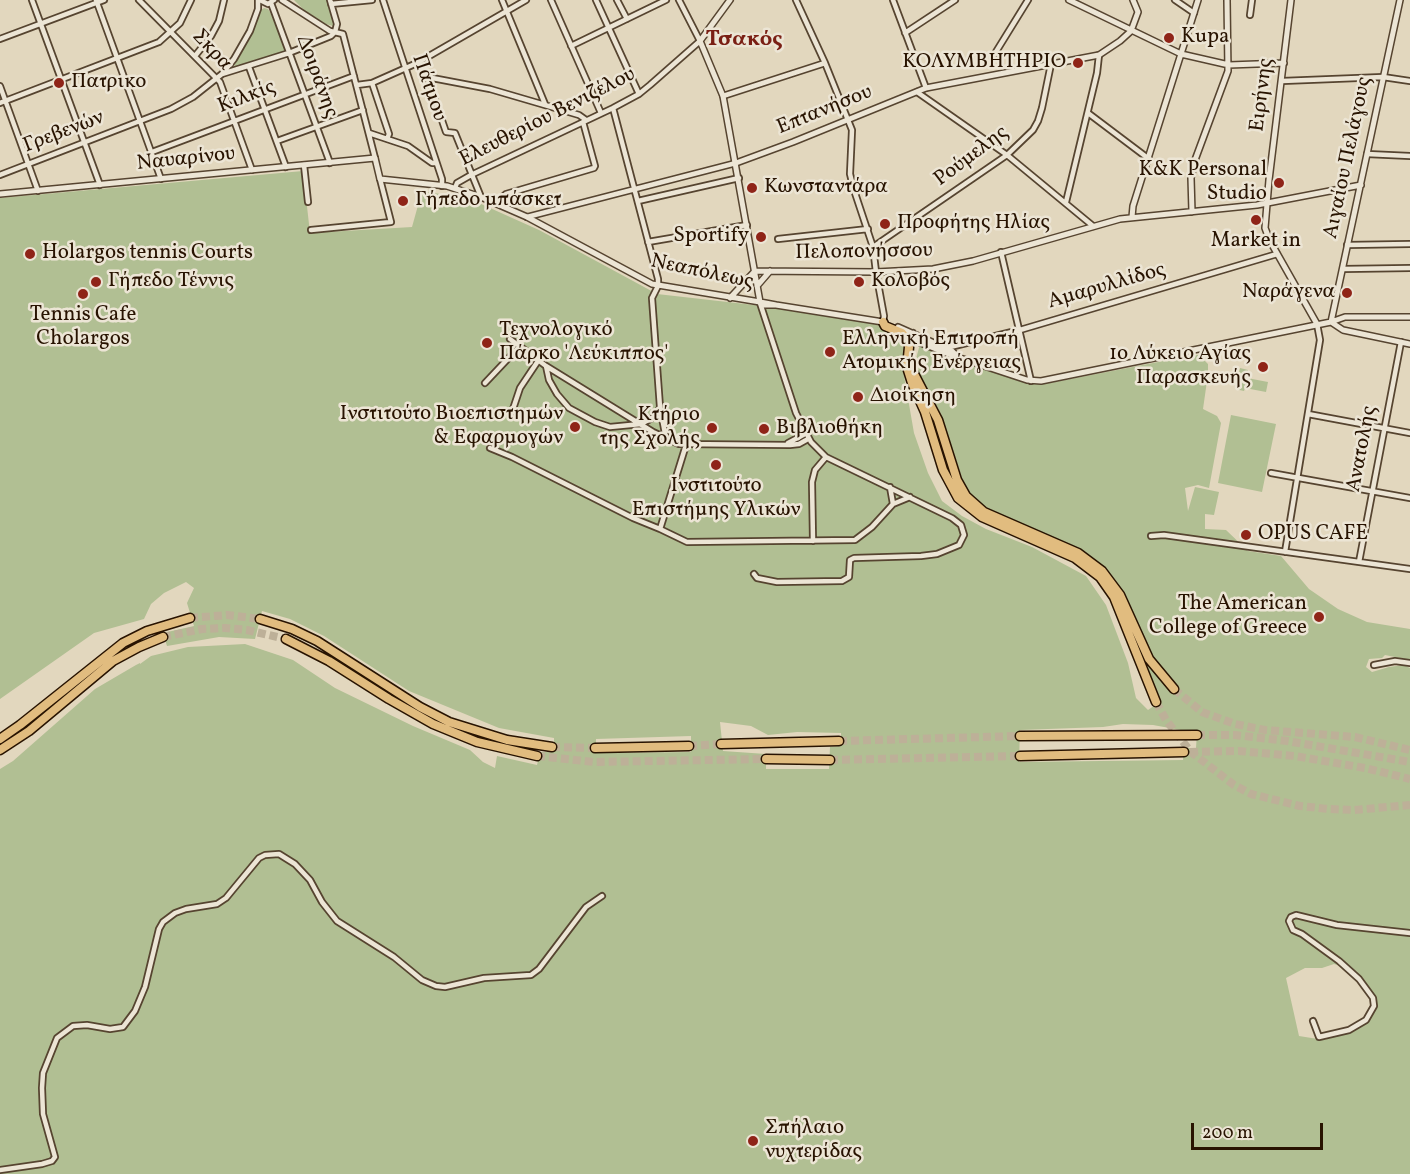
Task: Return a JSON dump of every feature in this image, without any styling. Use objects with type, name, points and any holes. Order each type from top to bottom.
[{"type":"highway","points":[[883,322],[885,326],[905,336],[909,347],[907,368],[925,412],[943,470],[958,498],[982,518],[1075,558],[1100,577],[1114,597],[1156,702]]},
{"type":"highway","points":[[909,347],[915,337]]},
{"type":"highway","points":[[915,337],[911,368],[938,420],[957,480],[966,496],[984,512],[1075,551],[1102,571],[1120,595],[1149,660],[1174,689]]},
{"type":"highway","points":[[1,738],[123,643],[160,626],[190,618]]},
{"type":"highway","points":[[260,619],[292,629],[317,641],[420,707],[449,722],[507,740],[552,747]]},
{"type":"highway","points":[[0,756],[113,661],[163,637]]},
{"type":"highway","points":[[286,639],[322,656],[388,699],[433,724],[477,742],[537,756]]},
{"type":"highway","points":[[0,750],[29,731]]},
{"type":"highway","points":[[1020,736],[1197,735]]},
{"type":"highway","points":[[721,744],[839,741]]},
{"type":"highway","points":[[595,748],[689,746]]},
{"type":"highway","points":[[1020,756],[1184,752]]},
{"type":"highway","points":[[766,759],[830,760]]},
{"type":"street","points":[[32,0],[100,185]]},
{"type":"street","points":[[0,39],[104,0]]},
{"type":"street","name":"Σκρα","points":[[139,0],[195,56],[220,76],[252,170]]},
{"type":"street","points":[[3,102],[159,42],[171,33],[186,15],[191,0]]},
{"type":"street","points":[[195,56],[215,29],[224,0]]},
{"type":"street","points":[[259,0],[264,3],[272,2]]},
{"type":"street","name":"Γρεβενών","points":[[0,175],[171,109],[193,97],[220,76],[234,59],[250,31],[259,0]]},
{"type":"street","points":[[282,0],[335,32],[343,34],[391,222],[311,230]]},
{"type":"street","points":[[220,76],[331,36],[337,24],[331,2],[372,0]]},
{"type":"street","name":"Πάτμου","points":[[383,0],[442,186]]},
{"type":"street","points":[[502,0],[545,105]]},
{"type":"street","points":[[357,85],[372,83],[417,63],[526,0]]},
{"type":"street","points":[[551,0],[601,113]]},
{"type":"street","points":[[596,0],[639,94]]},
{"type":"street","points":[[617,0],[627,20]]},
{"type":"street","points":[[571,46],[627,20],[653,3],[666,0]]},
{"type":"street","points":[[679,0],[700,41],[723,96],[760,302],[779,367],[807,436],[826,457],[911,496],[957,521],[964,535],[959,545],[942,552],[921,556],[854,558],[850,560],[849,577],[842,581],[777,582],[757,578],[754,574]]},
{"type":"street","name":"Ελευθερίου Βενιζέλου","points":[[455,188],[457,183],[471,175],[639,94],[700,41],[730,0]]},
{"type":"street","points":[[796,0],[852,130],[850,174],[873,247],[883,322]]},
{"type":"street","points":[[893,0],[926,88]]},
{"type":"street","points":[[905,33],[955,0]]},
{"type":"street","points":[[994,55],[1028,0]]},
{"type":"street","points":[[1071,0],[1181,54],[1229,65],[1284,63]]},
{"type":"street","points":[[1131,31],[1138,15],[1133,0]]},
{"type":"street","points":[[1174,0],[1194,13]]},
{"type":"street","points":[[1132,217],[1133,206],[1198,0]]},
{"type":"street","points":[[1192,212],[1193,169],[1229,65],[1227,0]]},
{"type":"street","points":[[1250,15],[1252,0]]},
{"type":"street","name":"Ειρήνης","points":[[1291,0],[1265,228],[1277,254],[1317,324]]},
{"type":"street","name":"Αιγαίου Πελάγους","points":[[1331,322],[1400,0]]},
{"type":"street","points":[[96,2],[161,179]]},
{"type":"street","name":"Δοιράνης","points":[[272,2],[330,163]]},
{"type":"street","name":"Επτανήσου","points":[[527,218],[736,163],[926,88],[1099,55],[1131,31]]},
{"type":"street","points":[[1066,202],[1097,73],[1099,55]]},
{"type":"street","points":[[417,63],[427,77],[446,132],[455,133],[481,197]]},
{"type":"street","points":[[723,96],[825,63]]},
{"type":"street","name":"Ρούμελης","points":[[873,247],[1007,155],[1032,130],[1038,121],[1051,64]]},
{"type":"street","points":[[249,67],[286,167]]},
{"type":"street","name":"Κιλκίς","points":[[152,152],[354,76]]},
{"type":"street","points":[[427,77],[490,89],[579,115],[585,121],[596,166],[594,168],[506,194],[496,203]]},
{"type":"street","points":[[1282,81],[1383,77],[1410,81]]},
{"type":"street","points":[[372,83],[389,134],[387,138]]},
{"type":"street","points":[[0,86],[3,102],[38,191]]},
{"type":"street","points":[[917,92],[1007,155],[1093,226]]},
{"type":"street","points":[[613,108],[658,279],[658,286],[652,298],[660,407],[666,439]]},
{"type":"street","points":[[277,141],[363,110]]},
{"type":"street","points":[[1088,113],[1149,159]]},
{"type":"street","points":[[369,133],[408,146],[432,163],[436,163]]},
{"type":"street","points":[[1367,154],[1410,156]]},
{"type":"street","name":"Ναυαρίνου","points":[[0,194],[375,159]]},
{"type":"street","points":[[304,165],[308,202]]},
{"type":"street","points":[[638,201],[739,178]]},
{"type":"street","points":[[380,179],[442,186]]},
{"type":"street","name":"Πελοπονήσσου","points":[[755,271],[876,272],[933,269],[973,261],[1132,217],[1267,204],[1361,185]]},
{"type":"street","name":"Νεαπόλεως","points":[[442,186],[455,188],[496,203],[658,286],[883,322],[915,337]]},
{"type":"street","points":[[648,242],[747,225]]},
{"type":"street","points":[[778,239],[868,230]]},
{"type":"street","points":[[1347,245],[1410,244]]},
{"type":"street","points":[[1001,252],[1031,381]]},
{"type":"street","name":"Αμαρυλλίδος","points":[[946,348],[1020,330],[1277,254]]},
{"type":"street","points":[[1343,269],[1410,267]]},
{"type":"street","points":[[730,298],[755,271]]},
{"type":"street","points":[[757,286],[770,271]]},
{"type":"street","points":[[915,337],[946,348],[957,356],[1031,381],[1054,379],[1331,322],[1345,317],[1410,317]]},
{"type":"street","points":[[1331,322],[1342,330],[1410,344]]},
{"type":"street","points":[[1285,552],[1320,340],[1317,324]]},
{"type":"street","points":[[915,337],[951,356],[957,356]]},
{"type":"street","points":[[510,339],[538,361],[666,439],[686,445],[785,444],[807,436]]},
{"type":"street","name":"Ανατολής","points":[[1359,562],[1401,342]]},
{"type":"street","points":[[485,383],[519,347]]},
{"type":"street","points":[[511,416],[520,388],[538,361]]},
{"type":"street","points":[[546,366],[549,380],[569,408],[610,427],[641,424],[656,416],[660,407]]},
{"type":"street","points":[[1308,414],[1410,432]]},
{"type":"street","points":[[660,529],[686,445]]},
{"type":"street","points":[[490,448],[633,518],[692,543],[855,540],[872,527],[893,504],[911,496]]},
{"type":"street","points":[[813,542],[812,482],[815,470],[826,457]]},
{"type":"street","points":[[1271,472],[1410,498]]},
{"type":"street","points":[[890,486],[893,504]]},
{"type":"street","points":[[1151,536],[1164,535],[1410,569]]},
{"type":"street","points":[[1374,665],[1395,661],[1410,663]]},
{"type":"street","points":[[0,1170],[42,1164],[52,1161],[55,1157],[43,1114],[42,1088],[43,1073],[57,1038],[73,1026],[87,1025],[110,1029],[123,1027],[135,1011],[145,987],[159,929],[163,922],[175,913],[186,909],[217,904],[226,898],[265,855],[279,854],[295,864],[310,880],[322,902],[337,921],[394,957],[422,980],[436,986],[446,987],[484,978],[531,975],[539,969],[586,907],[602,896]]},
{"type":"street","points":[[1313,1021],[1319,1037],[1349,1030],[1366,1020],[1372,1012],[1373,998],[1359,979],[1339,961],[1293,930],[1289,921],[1291,917],[1296,915],[1337,925],[1410,933]]},
{"type":"green space","points":[[294,0],[327,0],[334,20],[333,26],[304,10]]},
{"type":"green space","points":[[264,8],[270,12],[286,51],[238,68],[234,66]]},
{"type":"green space","points":[[303,171],[310,233],[412,227],[422,191],[470,199],[539,230],[657,294],[754,305],[883,327],[905,340],[903,370],[914,433],[928,473],[942,501],[962,516],[986,529],[1032,547],[1086,576],[1106,605],[1128,663],[1136,698],[1148,710],[1161,701],[1139,654],[1142,652],[1172,694],[1178,686],[1154,661],[1116,582],[1103,567],[1084,552],[991,512],[971,494],[963,481],[941,414],[918,372],[916,359],[920,344],[1034,384],[1050,383],[1198,355],[1208,364],[1203,409],[1217,416],[1221,423],[1209,488],[1198,485],[1185,488],[1188,511],[1195,487],[1219,492],[1214,515],[1205,514],[1205,529],[1226,530],[1248,551],[1281,556],[1309,589],[1338,609],[1367,622],[1410,629],[1410,660],[1385,655],[1382,658],[1369,659],[1366,667],[1372,672],[1404,665],[1410,668],[1410,1174],[0,1174],[0,769],[13,761],[95,689],[151,656],[188,647],[245,644],[293,660],[335,688],[413,726],[470,750],[483,762],[495,768],[497,756],[537,765],[540,752],[554,752],[554,738],[499,728],[409,691],[324,636],[290,619],[262,611],[255,639],[219,637],[167,646],[163,633],[194,626],[187,603],[194,588],[186,582],[164,593],[151,604],[144,619],[94,633],[0,699],[0,198]],"holes":[[[720,722],[751,726],[768,735],[797,732],[841,733],[841,746],[830,747],[829,769],[766,769],[766,754],[723,751]],[[1123,724],[1153,725],[1197,733],[1196,748],[1184,748],[1183,760],[1019,762],[1020,730],[1103,727]],[[691,736],[691,752],[596,753],[596,739]],[[1334,964],[1356,971],[1373,993],[1375,1007],[1371,1016],[1357,1029],[1324,1040],[1299,1036],[1286,978],[1305,968],[1322,968]]]},
{"type":"green space","points":[[1240,368],[1248,370],[1247,378],[1268,382],[1266,392],[1245,388],[1244,391],[1235,389]]},
{"type":"green space","points":[[1231,415],[1276,424],[1262,492],[1218,483]]},
{"type":"tunnel","points":[[190,618],[227,615],[260,619]]},
{"type":"tunnel","points":[[163,637],[202,629],[225,628],[247,630],[286,639]]},
{"type":"tunnel","points":[[1174,689],[1202,712],[1235,724],[1265,730],[1355,737],[1410,750]]},
{"type":"tunnel","points":[[1156,702],[1166,720],[1191,752],[1234,785],[1251,794],[1300,806],[1328,809],[1354,810],[1410,805]]},
{"type":"tunnel","points":[[1197,735],[1235,735],[1287,741],[1410,762]]},
{"type":"tunnel","points":[[839,741],[1020,736]]},
{"type":"tunnel","points":[[689,746],[721,744]]},
{"type":"tunnel","points":[[552,747],[595,748]]},
{"type":"tunnel","points":[[1190,752],[1239,751],[1295,756],[1365,768],[1410,779]]},
{"type":"tunnel","points":[[537,756],[594,762],[766,759]]},
{"type":"tunnel","points":[[830,760],[1020,756]]},
{"type":"place","name":"Kupa","points":[[1169,38]]},
{"type":"place","name":"ΚΟΛΥΜΒΗΤΗΡΙΟ","points":[[1078,63]]},
{"type":"place","name":"Πατρικο","points":[[59,83]]},
{"type":"place","name":"K&K Personal Studio","points":[[1279,183]]},
{"type":"place","name":"Κωνσταντάρα","points":[[752,188]]},
{"type":"place","name":"Γήπεδο μπάσκετ","points":[[403,201]]},
{"type":"place","name":"Market in","points":[[1256,220]]},
{"type":"place","name":"Προφήτης Ηλίας","points":[[885,224]]},
{"type":"place","name":"Sportify","points":[[761,237]]},
{"type":"place","name":"Holargos tennis Courts","points":[[30,254]]},
{"type":"place","name":"Γήπεδο Τέννις","points":[[96,282]]},
{"type":"place","name":"Κολοβός","points":[[859,282]]},
{"type":"place","name":"Ναράγενα","points":[[1347,293]]},
{"type":"place","name":"Tennis Cafe Cholargos","points":[[83,294]]},
{"type":"place","name":"Τεχνολογικό Πάρκο 'Λεύκιππος'","points":[[487,343]]},
{"type":"place","name":"Ελληνική Επιτροπή Ατομικής Ενέργειας","points":[[830,352]]},
{"type":"place","name":"1ο Λύκειο Αγίας Παρασκευής","points":[[1263,367]]},
{"type":"place","name":"Διοίκηση","points":[[858,397]]},
{"type":"place","name":"Ινστιτούτο Βιοεπιστημών & Εφαρμογών","points":[[575,427]]},
{"type":"place","name":"Κτήριο της Σχολής","points":[[712,428]]},
{"type":"place","name":"Βιβλιοθήκη","points":[[764,429]]},
{"type":"place","name":"Ινστιτούτο Επιστήμης Υλικών","points":[[716,465]]},
{"type":"place","name":"OPUS CAFE","points":[[1246,535]]},
{"type":"place","name":"The American College of Greece","points":[[1319,617]]},
{"type":"place","name":"Σπήλαιο νυχτερίδας","points":[[753,1141]]},
{"type":"district","name":"Τσακός","points":[[744,41]]}]
